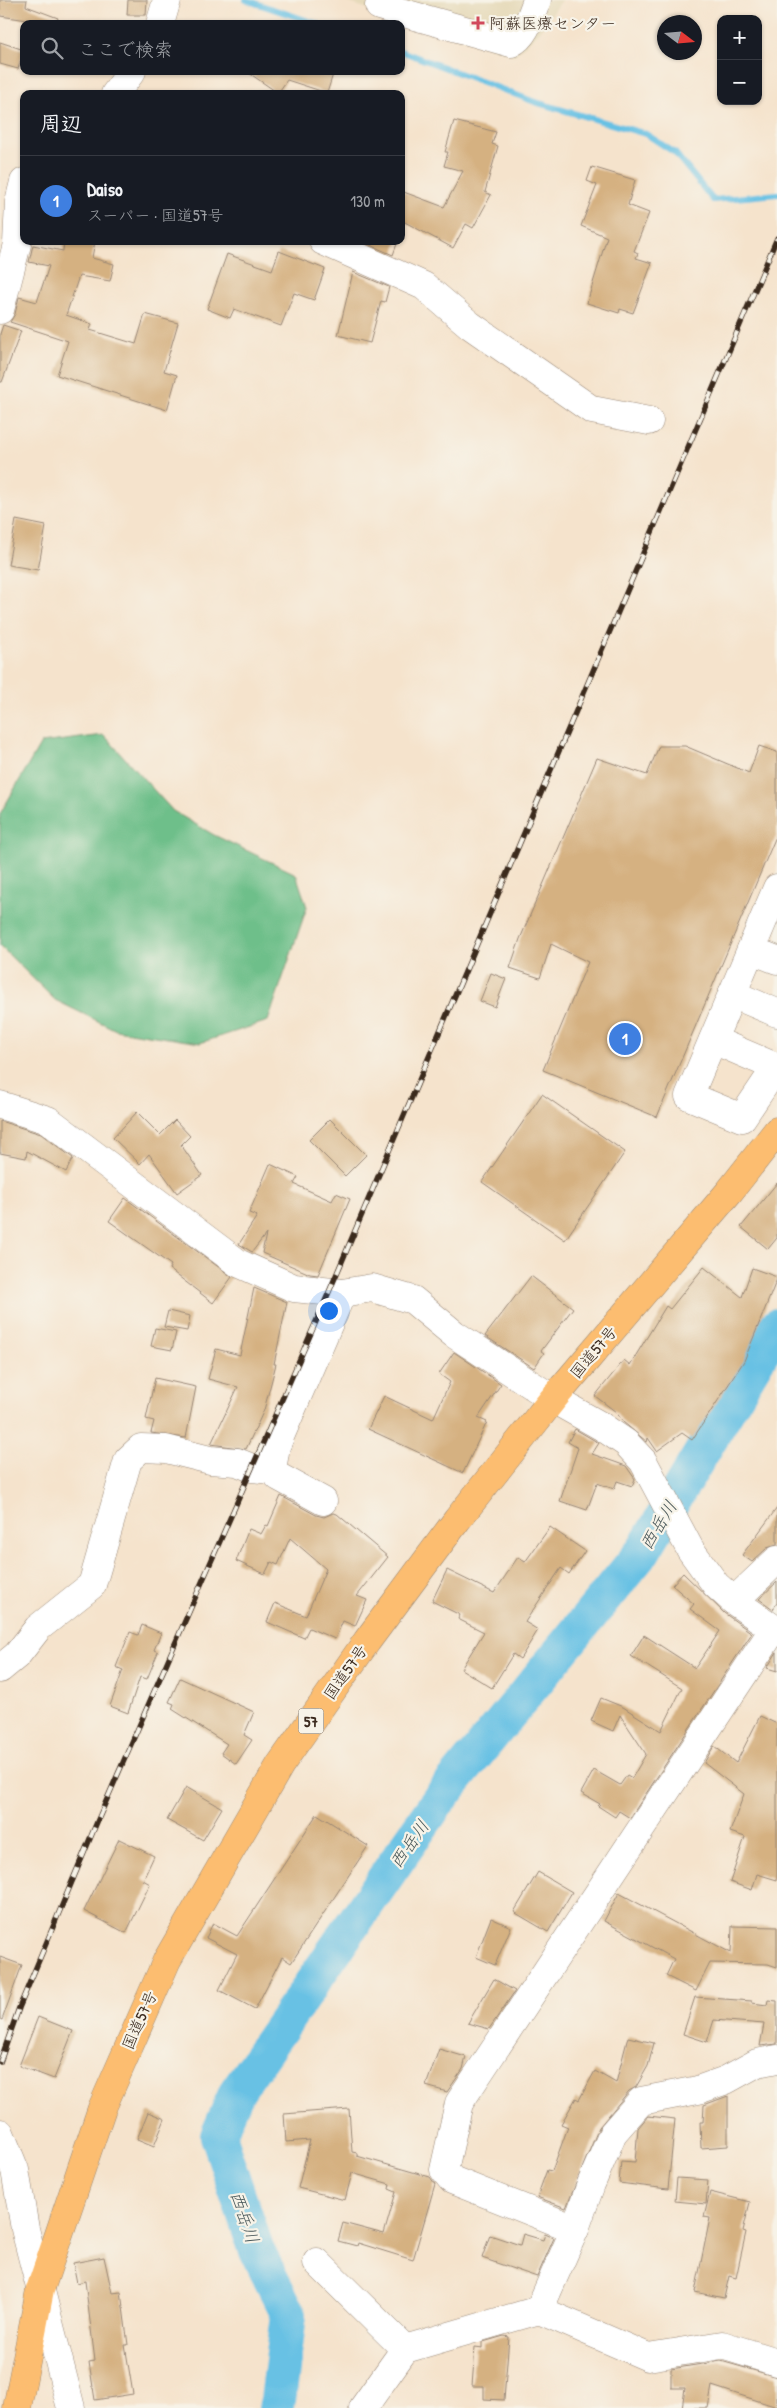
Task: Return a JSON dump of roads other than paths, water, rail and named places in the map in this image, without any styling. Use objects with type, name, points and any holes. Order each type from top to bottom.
[{"type":"highway","name":"国道57号","points":[[17,2408],[40,2290],[105,2099],[167,1960],[280,1766],[366,1641],[457,1520],[553,1399],[729,1192],[777,1130]]},
{"type":"street","points":[[161,20],[167,0]]},
{"type":"street","points":[[379,6],[511,43],[517,40],[528,23],[537,0]]},
{"type":"street","points":[[119,90],[129,75]]},
{"type":"street","points":[[0,310],[17,244],[20,198]]},
{"type":"street","points":[[332,245],[424,286],[470,325],[592,410],[649,421]]},
{"type":"street","points":[[713,1040],[776,1067],[742,1118],[689,1096],[751,950],[774,902]]},
{"type":"street","points":[[751,950],[777,960]]},
{"type":"street","points":[[732,994],[777,1013]]},
{"type":"street","points":[[0,1105],[48,1120],[238,1263],[294,1288],[342,1293],[372,1288],[413,1300],[454,1334],[553,1399],[626,1443],[643,1461],[690,1549],[716,1585],[734,1601],[775,1630],[458,2103],[444,2170],[452,2180],[575,2229]]},
{"type":"street","points":[[272,1470],[276,1446],[342,1293]]},
{"type":"street","points":[[0,1669],[17,1655],[38,1628],[92,1585],[128,1460],[141,1448],[166,1449],[210,1460],[237,1462],[252,1468],[272,1470],[279,1477],[323,1501]]},
{"type":"street","points":[[734,1601],[777,1560]]},
{"type":"street","points":[[538,2310],[575,2229],[591,2184],[613,2133],[641,2101],[698,2090],[726,2080],[758,2063],[777,2059]]},
{"type":"street","points":[[0,2133],[15,2170],[25,2229],[71,2408]]},
{"type":"street","points":[[317,2262],[405,2350]]},
{"type":"street","points":[[363,2408],[405,2350],[538,2310],[648,2357],[722,2345],[777,2362]]},
{"type":"waterway","points":[[246,0],[306,20]]},
{"type":"waterway","points":[[405,53],[535,102],[646,134],[675,153],[713,200],[777,194]]},
{"type":"waterway","name":"西岳川","points":[[276,2408],[289,2315],[257,2251],[218,2136],[237,2091],[441,1797],[643,1551],[777,1326]]},
{"type":"railway","points":[[0,2062],[19,2008],[97,1822],[329,1292],[777,238]]},
{"type":"place","name":"阿蘇医療センター","points":[[478,23]]},
{"type":"place","name":"Daiso","points":[[625,1039]]}]
